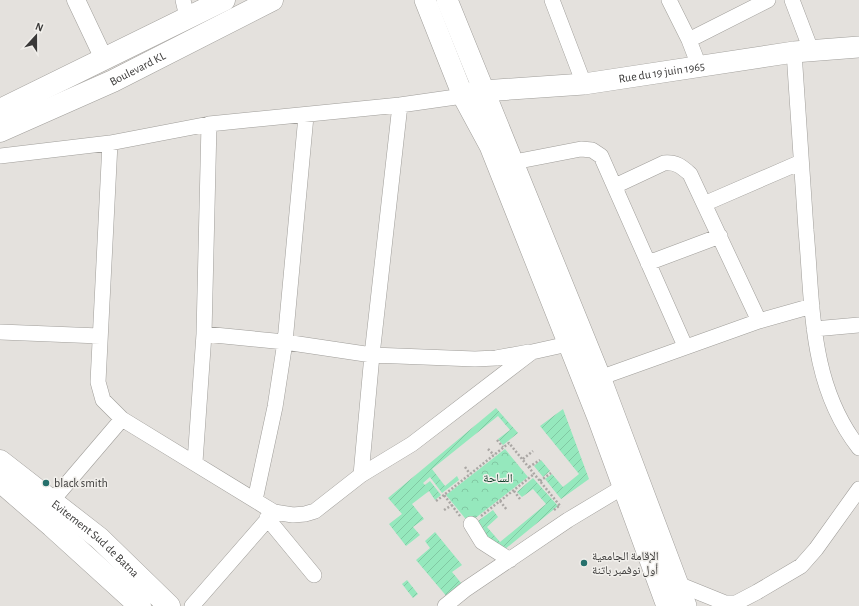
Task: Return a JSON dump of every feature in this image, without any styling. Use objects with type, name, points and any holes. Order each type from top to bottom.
[{"type":"main road","name":"Boulevard KL","points":[[0,110],[104,59],[185,8],[224,0]]},
{"type":"main road","name":"Boulevard KL","points":[[0,131],[113,81],[272,0]]},
{"type":"main road","points":[[425,0],[473,93],[514,162],[592,380],[686,606]]},
{"type":"main road","points":[[447,0],[473,93],[490,146],[568,344],[592,380],[623,488],[666,606]]},
{"type":"main road","name":"Rue du 19 juin 1965","points":[[473,93],[584,84],[802,51],[859,47]]},
{"type":"main road","name":"Evitement Sud de Batna","points":[[0,460],[99,538],[169,606]]},
{"type":"main road","name":"Evitement Sud de Batna","points":[[0,481],[140,606]]},
{"type":"street","points":[[76,0],[104,59]]},
{"type":"street","points":[[669,0],[689,40],[699,66]]},
{"type":"street","points":[[689,40],[768,0]]},
{"type":"street","points":[[792,0],[802,51],[801,162],[816,352],[836,412],[859,447]]},
{"type":"street","points":[[558,2],[584,84]]},
{"type":"street","points":[[0,156],[110,144],[209,124],[306,116],[400,105],[473,93]]},
{"type":"street","points":[[361,475],[372,355],[400,105]]},
{"type":"street","points":[[255,500],[275,407],[285,342],[306,116]]},
{"type":"street","points":[[195,462],[204,334],[209,124]]},
{"type":"street","points":[[110,144],[98,382],[103,400],[122,419],[195,462],[214,476],[255,500],[271,515],[314,575]]},
{"type":"street","points":[[514,162],[574,150],[592,150],[601,156],[685,346]]},
{"type":"street","points":[[615,186],[664,163],[673,162],[681,165],[690,174],[759,321]]},
{"type":"street","points":[[704,204],[801,162]]},
{"type":"street","points":[[648,263],[720,236]]},
{"type":"street","points":[[592,380],[759,321],[812,306]]},
{"type":"street","points":[[814,329],[859,325]]},
{"type":"street","points":[[0,332],[100,336]]},
{"type":"street","points":[[204,334],[285,342],[372,355],[475,359],[496,358],[568,344]]},
{"type":"street","points":[[192,606],[271,515],[305,514],[315,511],[361,475],[412,444],[532,352]]},
{"type":"street","points":[[52,502],[122,419]]},
{"type":"street","points":[[445,606],[466,589],[570,519],[623,488]]},
{"type":"street","points":[[678,584],[725,603],[736,603],[757,592],[801,566],[816,549],[859,489]]},
{"type":"street","points":[[472,524],[482,542],[510,560]]},
{"type":"path","points":[[497,440],[503,447]]},
{"type":"path","points":[[436,501],[509,443],[570,519]]},
{"type":"path","points":[[488,449],[494,455]]},
{"type":"path","points":[[522,460],[533,451]]},
{"type":"path","points":[[529,468],[540,460]]},
{"type":"path","points":[[465,467],[470,474]]},
{"type":"path","points":[[540,481],[551,473]]},
{"type":"path","points":[[444,495],[469,526],[534,474]]},
{"type":"path","points":[[514,491],[520,499]]},
{"type":"path","points":[[500,501],[507,510]]},
{"type":"path","points":[[444,510],[452,505]]},
{"type":"path","points":[[549,515],[560,505]]},
{"type":"green space","points":[[496,408],[518,433],[503,445],[498,439],[510,430],[498,416],[432,469],[445,486],[457,476],[459,480],[442,493],[430,477],[423,483],[425,485],[430,481],[441,495],[435,500],[429,491],[412,504],[424,519],[413,527],[420,535],[406,546],[389,524],[402,514],[388,498]]},
{"type":"green space","points":[[563,409],[589,479],[561,499],[545,479],[552,474],[563,487],[579,474],[540,426]]},
{"type":"green space","name":"الساحة","points":[[505,449],[528,477],[469,523],[446,495]]},
{"type":"green space","points":[[541,460],[550,471],[543,477],[534,466]]},
{"type":"green space","points":[[533,478],[558,506],[504,550],[486,540],[474,524],[493,510],[498,517],[487,527],[500,542],[546,504],[533,489],[522,497],[517,492]]},
{"type":"green space","points":[[435,532],[462,565],[452,572],[462,584],[448,598],[416,560],[430,548],[425,541]]},
{"type":"green space","points":[[407,580],[418,594],[413,598],[402,584]]},
{"type":"place","name":"black smith","points":[[46,483]]},
{"type":"place","name":"الإقامة الجامعية أول نوفمبر باتنة","points":[[584,563]]}]
